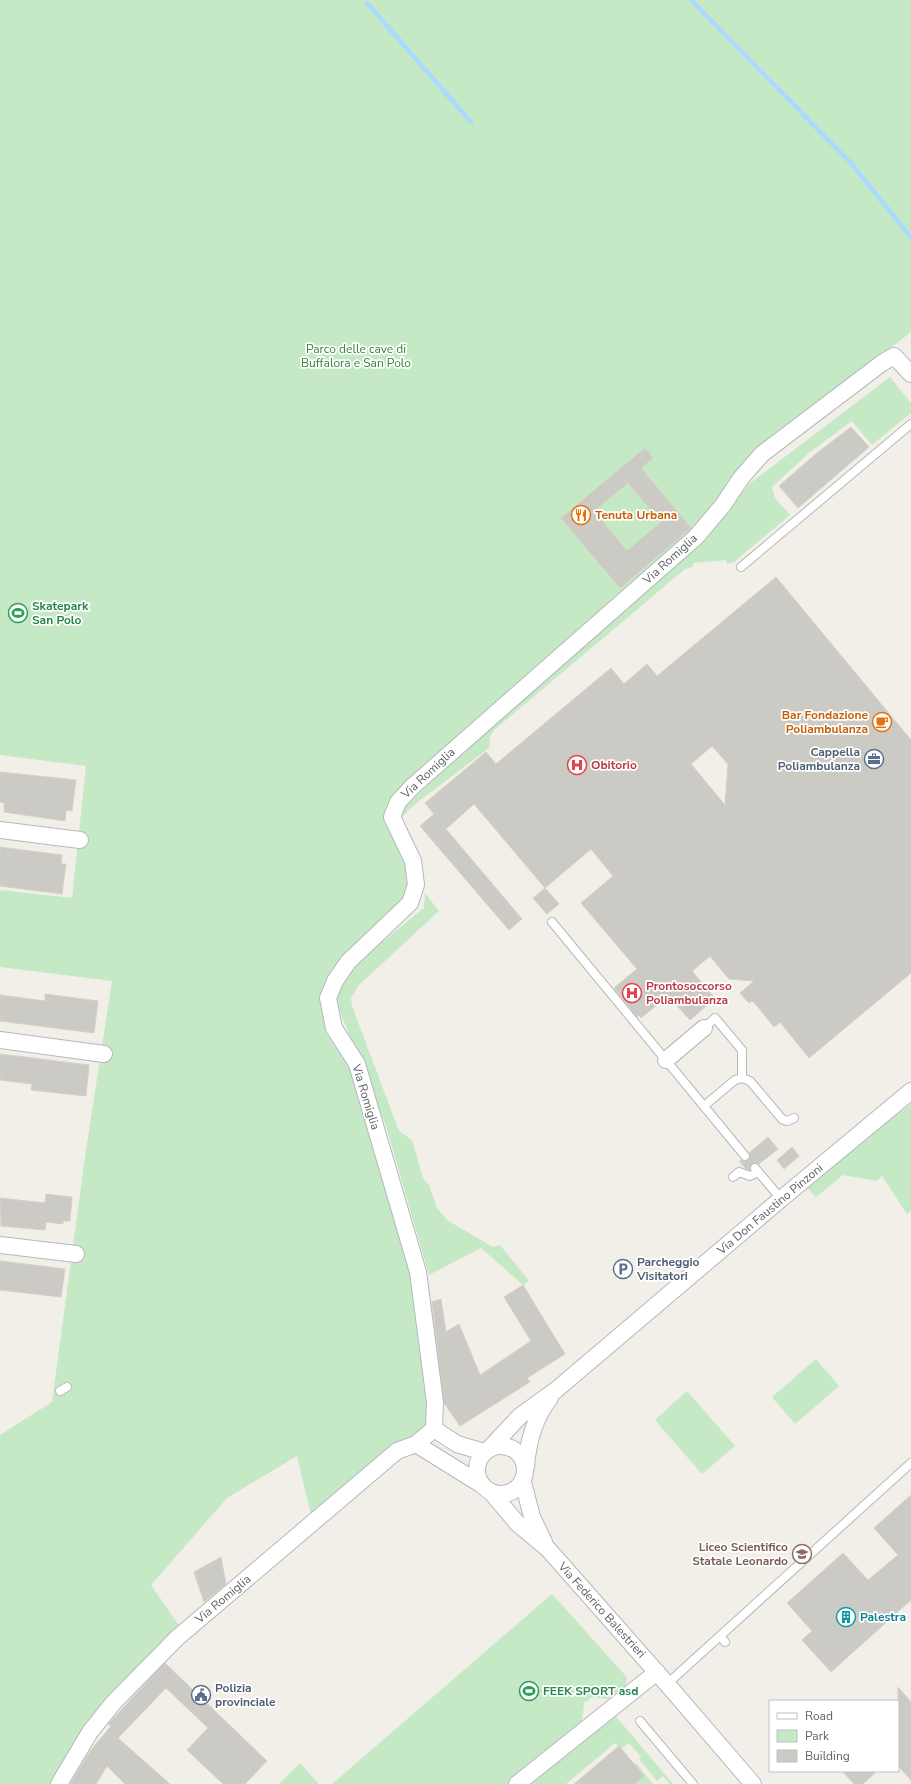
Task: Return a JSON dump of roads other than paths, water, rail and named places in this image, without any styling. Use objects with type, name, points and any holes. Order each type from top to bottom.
[{"type":"street","name":"Via Romiglia","points":[[59,1784],[90,1732],[114,1702],[177,1638],[397,1451],[416,1444],[434,1429],[435,1402],[418,1272],[356,1064],[334,1028],[328,998],[335,981],[348,962],[410,903],[416,885],[413,861],[392,817],[398,802],[424,775],[696,537],[723,505],[741,478],[762,454],[882,362],[894,356],[911,374]]},
{"type":"street","points":[[0,830],[80,840]]},
{"type":"street","points":[[666,1060],[704,1028]]},
{"type":"street","points":[[0,1040],[104,1054]]},
{"type":"street","name":"Via Don Faustino Pinzoni","points":[[487,1450],[520,1416],[556,1390],[911,1091]]},
{"type":"street","points":[[0,1245],[76,1254]]},
{"type":"street","name":"Via Don Faustino Pinzoni","points":[[524,1474],[531,1434],[537,1418],[556,1390]]},
{"type":"street","points":[[416,1444],[486,1488],[505,1494],[512,1492],[524,1474],[519,1453],[513,1448],[505,1446],[487,1450],[457,1444],[434,1429]]},
{"type":"street","points":[[486,1488],[477,1472],[477,1464],[487,1450]]},
{"type":"street","name":"Via Federico Balestrieri","points":[[524,1474],[532,1517],[548,1549]]},
{"type":"street","name":"Via Federico Balestrieri","points":[[486,1488],[517,1522],[548,1549],[668,1684],[753,1784]]},
{"type":"street","points":[[517,1784],[657,1672]]},
{"type":"lane","points":[[741,567],[911,424]]},
{"type":"lane","points":[[552,922],[745,1156]]},
{"type":"lane","points":[[704,1028],[715,1018],[742,1050],[742,1078]]},
{"type":"lane","points":[[704,1106],[736,1080],[742,1078],[750,1081],[782,1119],[786,1121],[794,1118]]},
{"type":"lane","points":[[733,1177],[739,1172],[750,1176],[756,1170],[781,1199]]},
{"type":"lane","points":[[668,1684],[695,1665],[911,1463]]},
{"type":"lane","points":[[640,1721],[693,1784]]},
{"type":"waterway","points":[[691,0],[849,161],[911,237]]},
{"type":"waterway","points":[[367,3],[471,122]]},
{"type":"place","name":"Tenuta Urbana","points":[[581,515]]},
{"type":"place","name":"Skatepark San Polo","points":[[18,613]]},
{"type":"place","name":"Bar Fondazione Poliambulanza","points":[[882,722]]},
{"type":"place","name":"Cappella Poliambulanza","points":[[874,759]]},
{"type":"place","name":"Obitorio","points":[[577,765]]},
{"type":"place","name":"Prontosoccorso Poliambulanza","points":[[632,993]]},
{"type":"place","name":"Parcheggio Visitatori","points":[[623,1269]]},
{"type":"place","name":"Liceo Scientifico Statale Leonardo","points":[[802,1554]]},
{"type":"place","name":"Palestra","points":[[846,1617]]},
{"type":"place","name":"FEEK SPORT asd","points":[[529,1691]]},
{"type":"place","name":"Polizia provinciale","points":[[201,1695]]},
{"type":"park label","name":"Parco delle cave di Buffalora e San Polo","points":[[356,356]]}]
